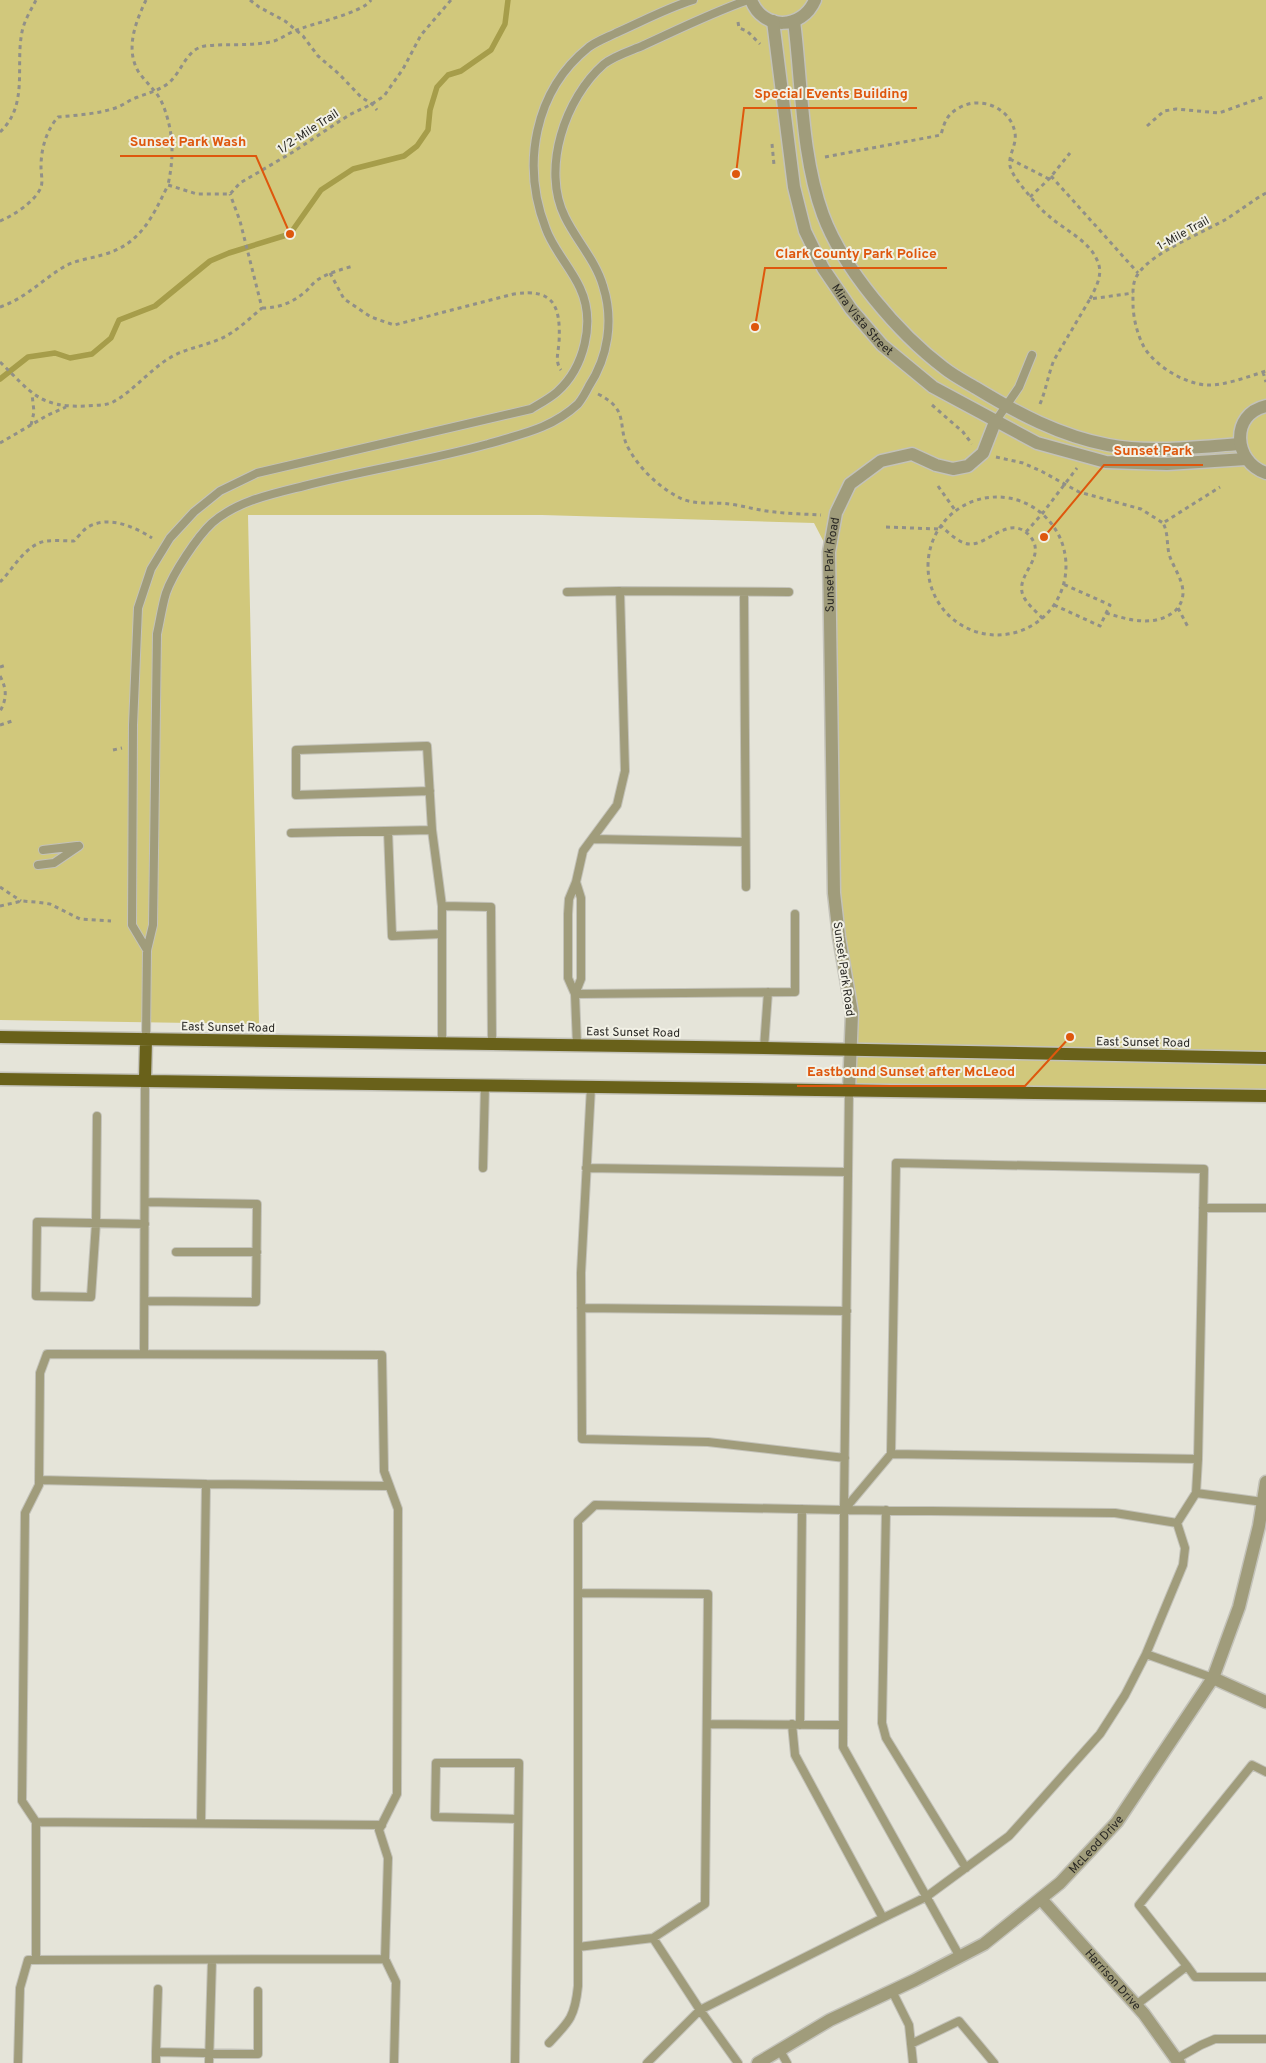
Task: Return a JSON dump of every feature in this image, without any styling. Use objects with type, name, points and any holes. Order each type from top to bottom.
[{"type":"main road","name":"East Sunset Road","points":[[0,1037],[764,1048],[1266,1058]]},
{"type":"main road","points":[[145,1081],[146,1039]]},
{"type":"main road","points":[[0,1079],[1266,1096]]},
{"type":"street","points":[[749,0],[760,14],[780,23],[794,21],[809,11],[814,0]]},
{"type":"street","name":"Mira Vista Street","points":[[773,21],[794,187],[805,231],[822,268],[851,309],[882,345],[933,387],[995,422]]},
{"type":"street","name":"Mira Vista Street","points":[[794,21],[801,72],[806,147],[824,215],[845,257],[870,292],[898,325],[944,368],[1006,406]]},
{"type":"street","points":[[1006,406],[1045,426],[1108,445],[1171,449],[1240,444]]},
{"type":"street","points":[[1266,406],[1252,413],[1244,422],[1240,432],[1240,444],[1246,459],[1258,470],[1266,473]]},
{"type":"street","points":[[995,422],[1037,443],[1106,462],[1167,464],[1246,459]]},
{"type":"street","name":"Sunset Park Road","points":[[849,1090],[852,1012],[839,937],[834,893],[829,552],[835,516],[850,484],[881,461],[912,454],[936,466],[953,469],[968,466],[983,454],[995,422]]},
{"type":"street","name":"McLeod Drive","points":[[758,2063],[830,2020],[984,1944],[1060,1883],[1117,1822],[1213,1678],[1239,1607],[1266,1482]]},
{"type":"street","points":[[1213,1678],[1266,1702]]},
{"type":"street","name":"Harrison Drive","points":[[1041,1899],[1136,2005],[1178,2061]]},
{"type":"lane","points":[[147,950],[132,926],[133,725],[138,608],[151,569],[170,538],[194,512],[220,491],[257,473],[531,409],[557,392],[576,368],[586,342],[587,315],[582,290],[546,231],[538,203],[532,164],[538,123],[552,93],[567,68],[590,46],[693,0]]},
{"type":"lane","points":[[146,1039],[147,950],[153,925],[158,634],[166,592],[185,557],[212,523],[234,509],[257,498],[472,448],[542,428],[578,403],[598,373],[606,350],[609,318],[603,285],[564,215],[556,191],[555,180],[559,140],[570,111],[585,85],[606,63],[709,14],[749,0]]},
{"type":"lane","points":[[995,422],[1019,387],[1032,355]]},
{"type":"lane","points":[[577,1045],[575,994],[568,978],[569,899],[576,882],[583,850],[617,805],[625,771],[620,591]]},
{"type":"lane","points":[[567,592],[789,592]]},
{"type":"lane","points":[[744,593],[746,887]]},
{"type":"lane","points":[[430,791],[296,794],[296,750],[427,746],[430,791],[432,830],[442,906],[442,1044]]},
{"type":"lane","points":[[291,833],[432,830]]},
{"type":"lane","points":[[388,831],[392,936],[442,934]]},
{"type":"lane","points":[[593,839],[745,842]]},
{"type":"lane","points":[[38,865],[54,863],[79,846],[43,850]]},
{"type":"lane","points":[[575,994],[581,979],[581,898],[576,882]]},
{"type":"lane","points":[[442,906],[491,907],[492,1044]]},
{"type":"lane","points":[[575,994],[795,992],[795,914]]},
{"type":"lane","points":[[568,929],[581,929]]},
{"type":"lane","points":[[568,956],[580,956]]},
{"type":"lane","points":[[764,1048],[768,992]]},
{"type":"lane","points":[[144,1354],[145,1081]]},
{"type":"lane","points":[[483,1168],[485,1085]]},
{"type":"lane","points":[[591,1087],[580,1273],[582,1439],[708,1442],[845,1458]]},
{"type":"lane","points":[[849,1090],[843,1747],[960,1957]]},
{"type":"lane","points":[[97,1116],[96,1223],[91,1297],[36,1296],[37,1222],[96,1223],[144,1224]]},
{"type":"lane","points":[[844,1510],[891,1454],[896,1162],[1204,1168],[1196,1493],[1177,1523]]},
{"type":"lane","points":[[586,1168],[848,1172]]},
{"type":"lane","points":[[145,1202],[257,1204],[256,1302],[145,1301]]},
{"type":"lane","points":[[1203,1208],[1266,1208]]},
{"type":"lane","points":[[176,1252],[257,1252]]},
{"type":"lane","points":[[581,1308],[847,1311]]},
{"type":"lane","points":[[36,1959],[36,1822],[22,1801],[25,1513],[39,1485],[40,1373],[47,1354],[382,1355],[384,1471],[398,1509],[396,1794],[380,1830],[388,1858],[385,1959],[396,1982],[394,2063]]},
{"type":"lane","points":[[891,1454],[1198,1459]]},
{"type":"lane","points":[[39,1480],[389,1486]]},
{"type":"lane","points":[[201,1824],[206,1484]]},
{"type":"lane","points":[[1196,1493],[1263,1502]]},
{"type":"lane","points":[[549,2042],[565,2026],[576,2008],[578,1986],[578,1521],[595,1505],[1114,1513],[1177,1523]]},
{"type":"lane","points":[[802,1509],[795,1756],[883,1918]]},
{"type":"lane","points":[[886,1510],[882,1723],[886,1738],[966,1868]]},
{"type":"lane","points":[[647,2063],[700,2010],[926,1897],[1009,1836],[1100,1734],[1125,1695],[1146,1654],[1183,1565],[1185,1548],[1177,1523]]},
{"type":"lane","points":[[578,1593],[708,1594],[706,1904],[653,1938],[578,1947]]},
{"type":"lane","points":[[1146,1654],[1213,1678]]},
{"type":"lane","points":[[707,1724],[843,1725]]},
{"type":"lane","points":[[515,2063],[518,1819],[518,1764],[436,1763],[435,1817],[518,1819]]},
{"type":"lane","points":[[1266,1772],[1252,1765],[1139,1905],[1195,1977],[1266,1977]]},
{"type":"lane","points":[[36,1822],[382,1825]]},
{"type":"lane","points":[[653,1938],[700,2010],[738,2063]]},
{"type":"lane","points":[[18,2063],[20,1988],[28,1960],[385,1959]]},
{"type":"lane","points":[[209,2063],[212,1960]]},
{"type":"lane","points":[[1136,2005],[1187,1966]]},
{"type":"lane","points":[[156,2063],[158,1989]]},
{"type":"lane","points":[[257,2063],[258,1991]]},
{"type":"lane","points":[[892,1991],[909,2025],[913,2063]]},
{"type":"lane","points":[[911,2044],[959,2021],[994,2063]]},
{"type":"lane","points":[[1178,2061],[1200,2045],[1215,2039],[1266,2039]]},
{"type":"lane","points":[[779,2049],[787,2063]]},
{"type":"lane","points":[[156,2052],[258,2054]]},
{"type":"path","points":[[0,132],[7,125],[16,107],[20,88],[20,42],[22,29],[36,0]]},
{"type":"path","points":[[0,306],[20,298],[63,266],[80,260],[113,253],[127,246],[143,229],[168,185],[173,145],[170,125],[165,110],[155,92],[138,71],[134,59],[135,24],[146,0]]},
{"type":"path","points":[[250,0],[285,21],[303,36],[318,56],[377,110]]},
{"type":"path","points":[[0,221],[9,218],[26,205],[41,186],[41,153],[50,126],[58,117],[89,114],[118,107],[138,97],[155,92],[168,84],[190,54],[204,46],[242,45],[275,41],[295,31],[351,12],[369,4],[371,0]]},
{"type":"path","name":"1/2-Mile Trail","points":[[230,194],[240,183],[293,152],[349,115],[384,96],[393,85],[422,35],[451,0]]},
{"type":"path","points":[[1147,126],[1164,111],[1176,109],[1218,114],[1266,96]]},
{"type":"path","points":[[825,157],[941,135],[945,119],[955,110],[965,105],[978,103],[997,108],[1012,122],[1016,134],[1015,146],[1010,159],[1013,173],[1030,197],[1048,216],[1077,236],[1097,258],[1100,265],[1099,278],[1090,299],[1054,360],[1040,404]]},
{"type":"path","points":[[1030,197],[1070,153]]},
{"type":"path","points":[[1010,159],[1050,177],[1138,273],[1133,293],[1136,328],[1144,347],[1158,362],[1177,375],[1198,384],[1216,385],[1264,371],[1266,382]]},
{"type":"path","points":[[237,178],[240,183]]},
{"type":"path","points":[[168,185],[197,194],[230,194],[240,221],[262,308]]},
{"type":"path","name":"1-Mile Trail","points":[[1138,273],[1159,256],[1228,218],[1266,193]]},
{"type":"path","points":[[0,443],[67,407],[111,402],[172,357],[226,336],[262,308],[277,308],[293,301],[307,292],[316,281],[353,266]]},
{"type":"path","points":[[1090,299],[1133,293]]},
{"type":"path","points":[[0,362],[40,400],[67,407]]},
{"type":"path","points":[[25,386],[33,396],[34,412],[30,426]]},
{"type":"path","points":[[996,457],[1022,463],[1079,492],[1141,509],[1162,523],[1166,529],[1170,556],[1183,589],[1184,596],[1178,608],[1166,617],[1153,621],[1137,621],[1106,613]]},
{"type":"path","points":[[1026,532],[1077,467]]},
{"type":"path","points":[[938,486],[956,510]]},
{"type":"path","points":[[1162,523],[1220,487]]},
{"type":"path","points":[[1001,497],[1024,503],[1042,514],[1058,534],[1066,555],[1066,578],[1059,599],[1043,619],[1026,630],[1004,635],[990,634],[962,626],[944,612],[931,593],[927,570],[930,546],[939,527],[956,510],[978,499],[1001,497]]},
{"type":"path","points":[[0,582],[18,560],[36,544],[47,541],[74,541],[87,528],[95,525],[115,523],[126,525],[152,538]]},
{"type":"path","points":[[886,528],[939,527],[969,544],[981,542],[1008,528],[1026,532],[1034,546],[1034,559],[1024,576],[1022,592],[1027,601],[1043,619]]},
{"type":"path","points":[[1054,605],[1100,626],[1110,605],[1064,584]]},
{"type":"path","points":[[1178,608],[1188,627]]},
{"type":"path","points":[[0,667],[6,665]]},
{"type":"path","points":[[0,676],[6,695],[0,711]]},
{"type":"path","points":[[0,725],[12,721]]},
{"type":"path","points":[[0,887],[22,901]]},
{"type":"path","points":[[0,906],[22,901],[50,904],[80,919],[111,921]]},
{"type":"shaded area","points":[[0,0],[1266,0],[1266,1096],[849,1091],[856,1011],[839,937],[829,552],[814,523],[542,515],[248,515],[259,1024],[0,1020]]},
{"type":"waterway","points":[[0,379],[28,357],[55,353],[70,358],[92,354],[111,338],[119,320],[155,306],[210,261],[229,253],[290,234],[321,190],[353,169],[404,156],[417,146],[428,130],[430,110],[437,87],[448,75],[461,71],[491,50],[505,24],[508,0]]},
{"type":"place","name":"Special Events Building","points":[[736,174]]},
{"type":"place","name":"Sunset Park Wash","points":[[290,234]]},
{"type":"place","name":"Clark County Park Police","points":[[755,327]]},
{"type":"place","name":"Sunset Park","points":[[1044,537]]},
{"type":"place","name":"Eastbound Sunset after McLeod","points":[[1070,1037]]}]
